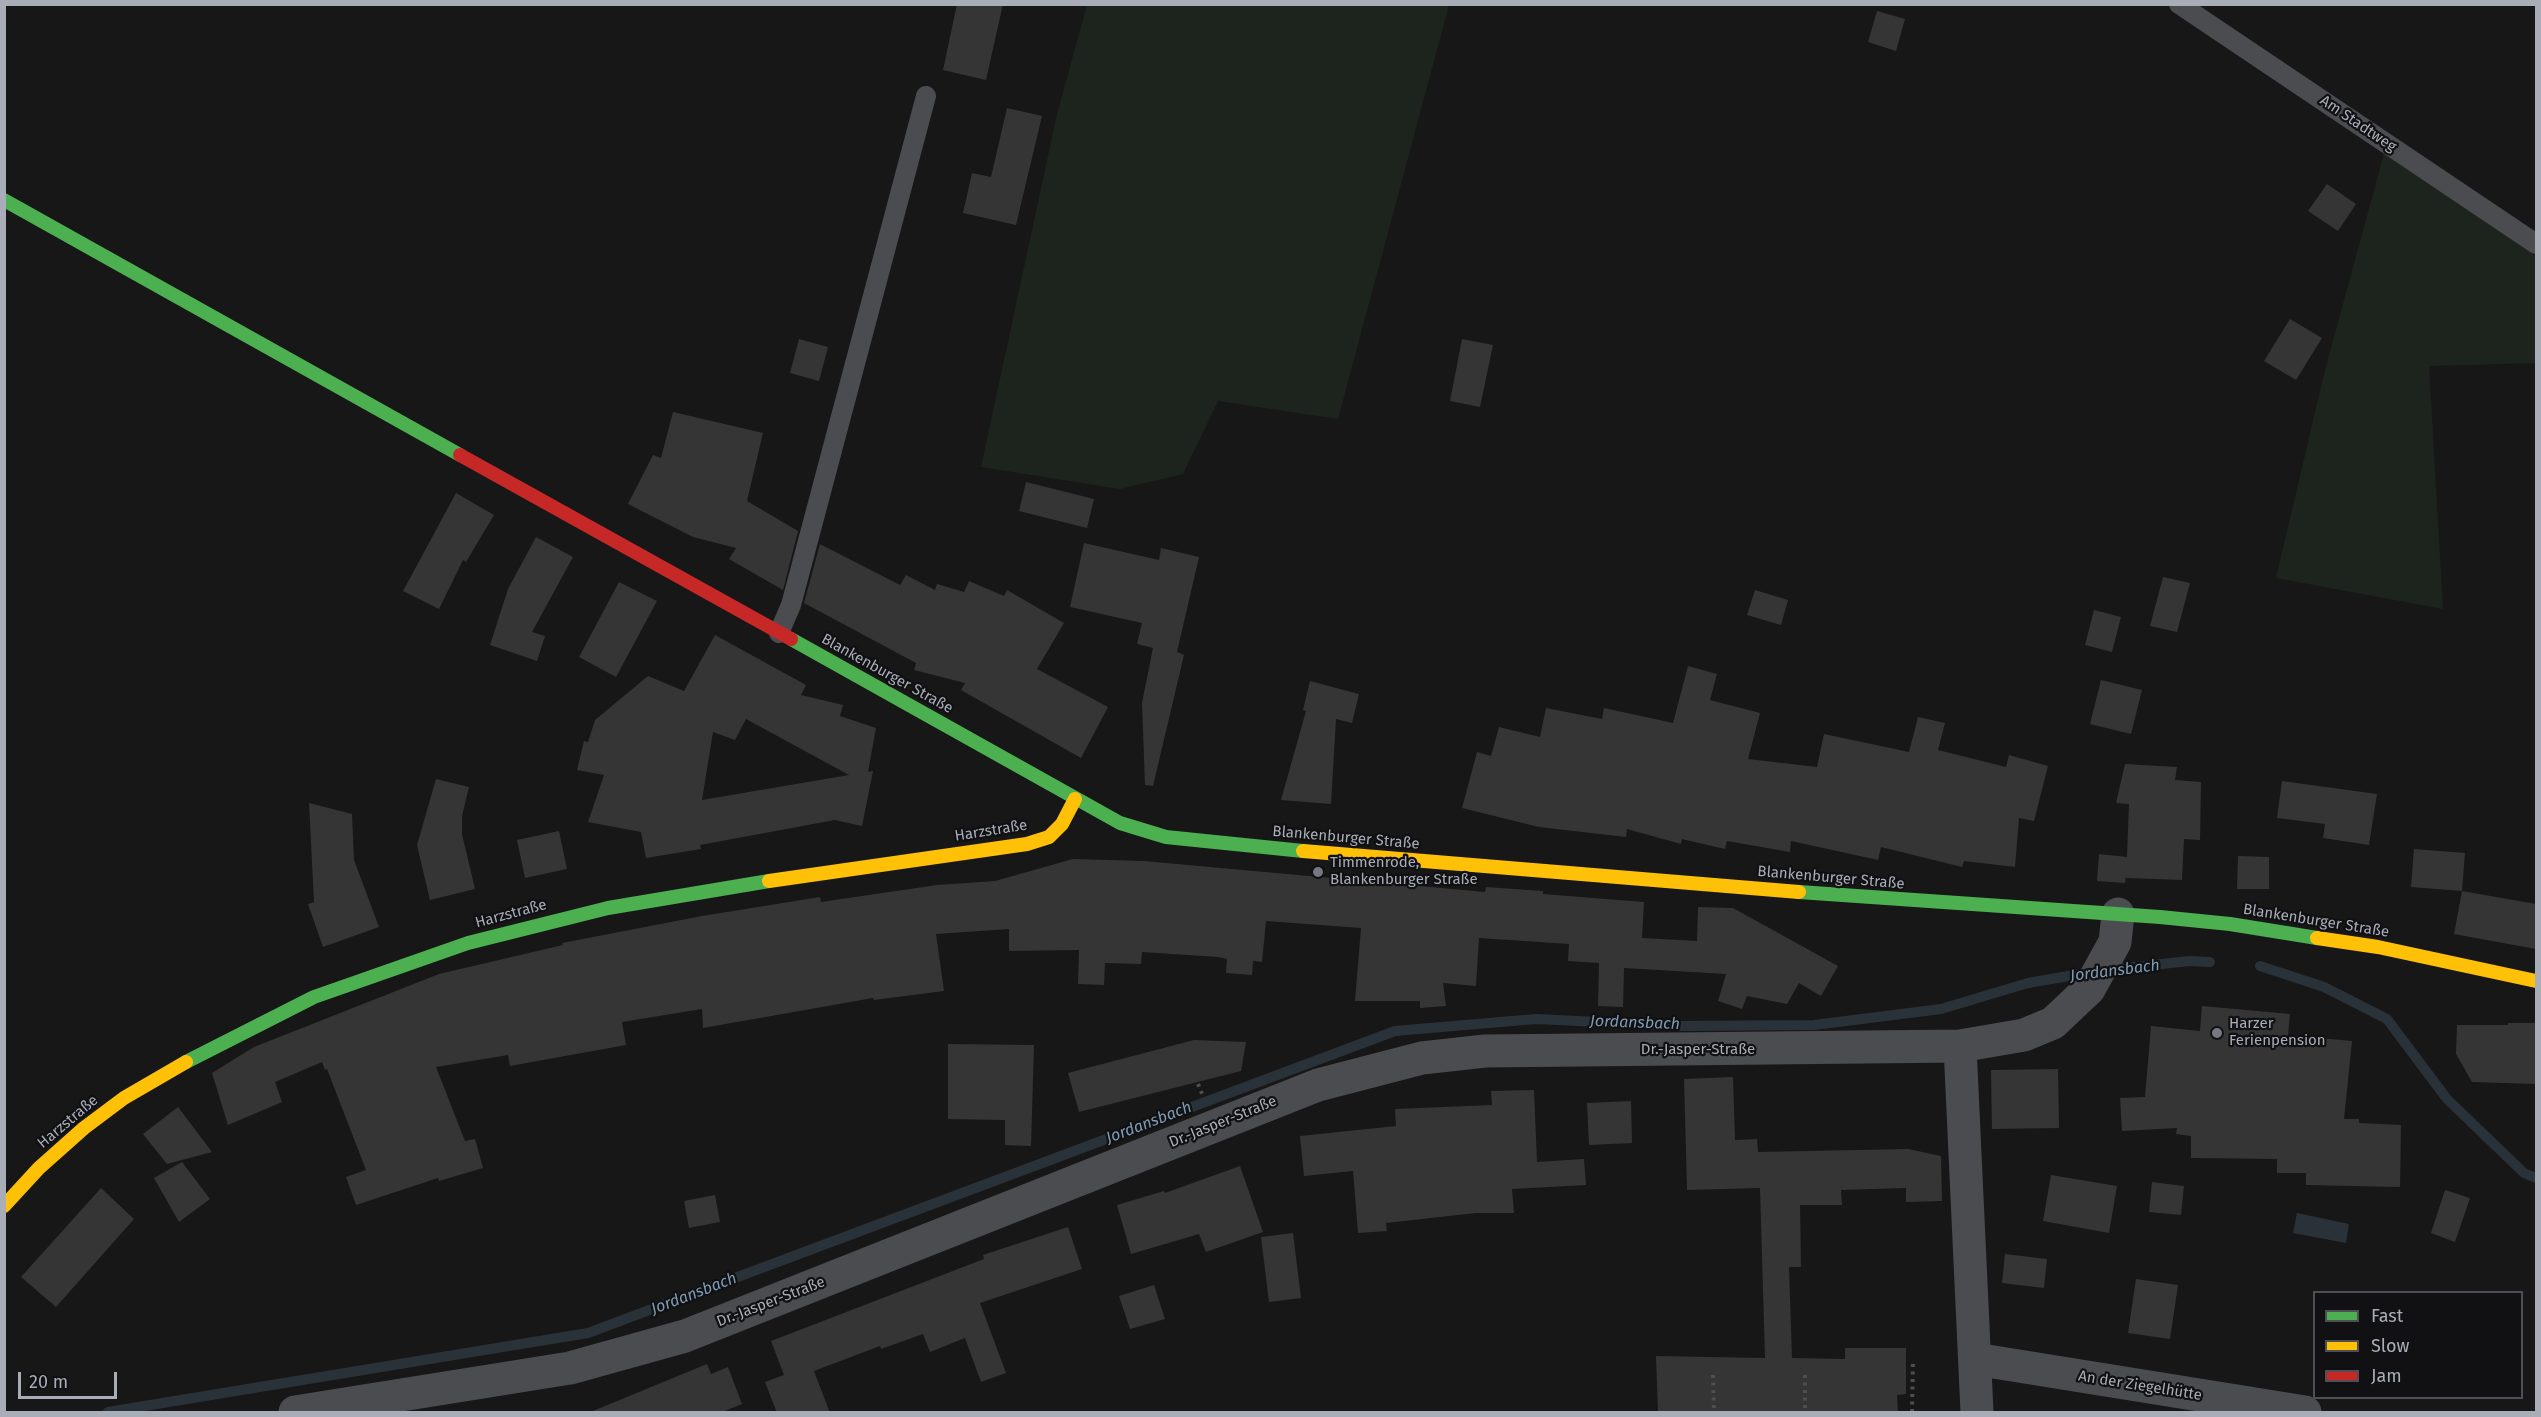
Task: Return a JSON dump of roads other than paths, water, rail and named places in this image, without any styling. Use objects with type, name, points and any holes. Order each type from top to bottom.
[{"type":"main road","name":"Blankenburger Straße","points":[[4,200],[1120,823],[1166,837],[1219,844],[1912,901],[2117,928],[2230,924],[2378,947],[2536,981]]},
{"type":"main road","name":"Harzstraße","points":[[4,1206],[39,1168],[84,1128],[124,1098],[211,1047],[314,997],[360,979],[468,943],[608,908],[709,889],[1026,844],[1049,837],[1062,824],[1076,800]]},
{"type":"street","name":"Dr.-Jasper-Straße","points":[[295,1413],[570,1368],[675,1339],[1318,1085],[1422,1058],[1485,1052],[1960,1046],[2024,1035],[2053,1023],[2089,989],[2117,928]]},
{"type":"street","points":[[1960,1046],[1977,1413]]},
{"type":"street","name":"An der Ziegelhütte","points":[[1975,1359],[2305,1413]]},
{"type":"lane","name":"Am Stadtweg","points":[[2179,4],[2536,244]]},
{"type":"lane","points":[[779,633],[791,605],[926,96]]},
{"type":"waterway","name":"Jordansbach","points":[[2107,970],[2189,961],[2210,962]]},
{"type":"waterway","name":"Jordansbach","points":[[2260,966],[2324,987],[2387,1019],[2447,1099],[2524,1173],[2536,1178]]},
{"type":"waterway","name":"Jordansbach","points":[[108,1412],[588,1333],[1395,1031],[1536,1019],[1680,1026],[1814,1025],[1941,1009],[2028,983],[2092,972]]},
{"type":"place","name":"Timmenrode, Blankenburger Straße","points":[[1318,872]]},
{"type":"place","name":"Harzer Ferienpension","points":[[2217,1033]]}]
